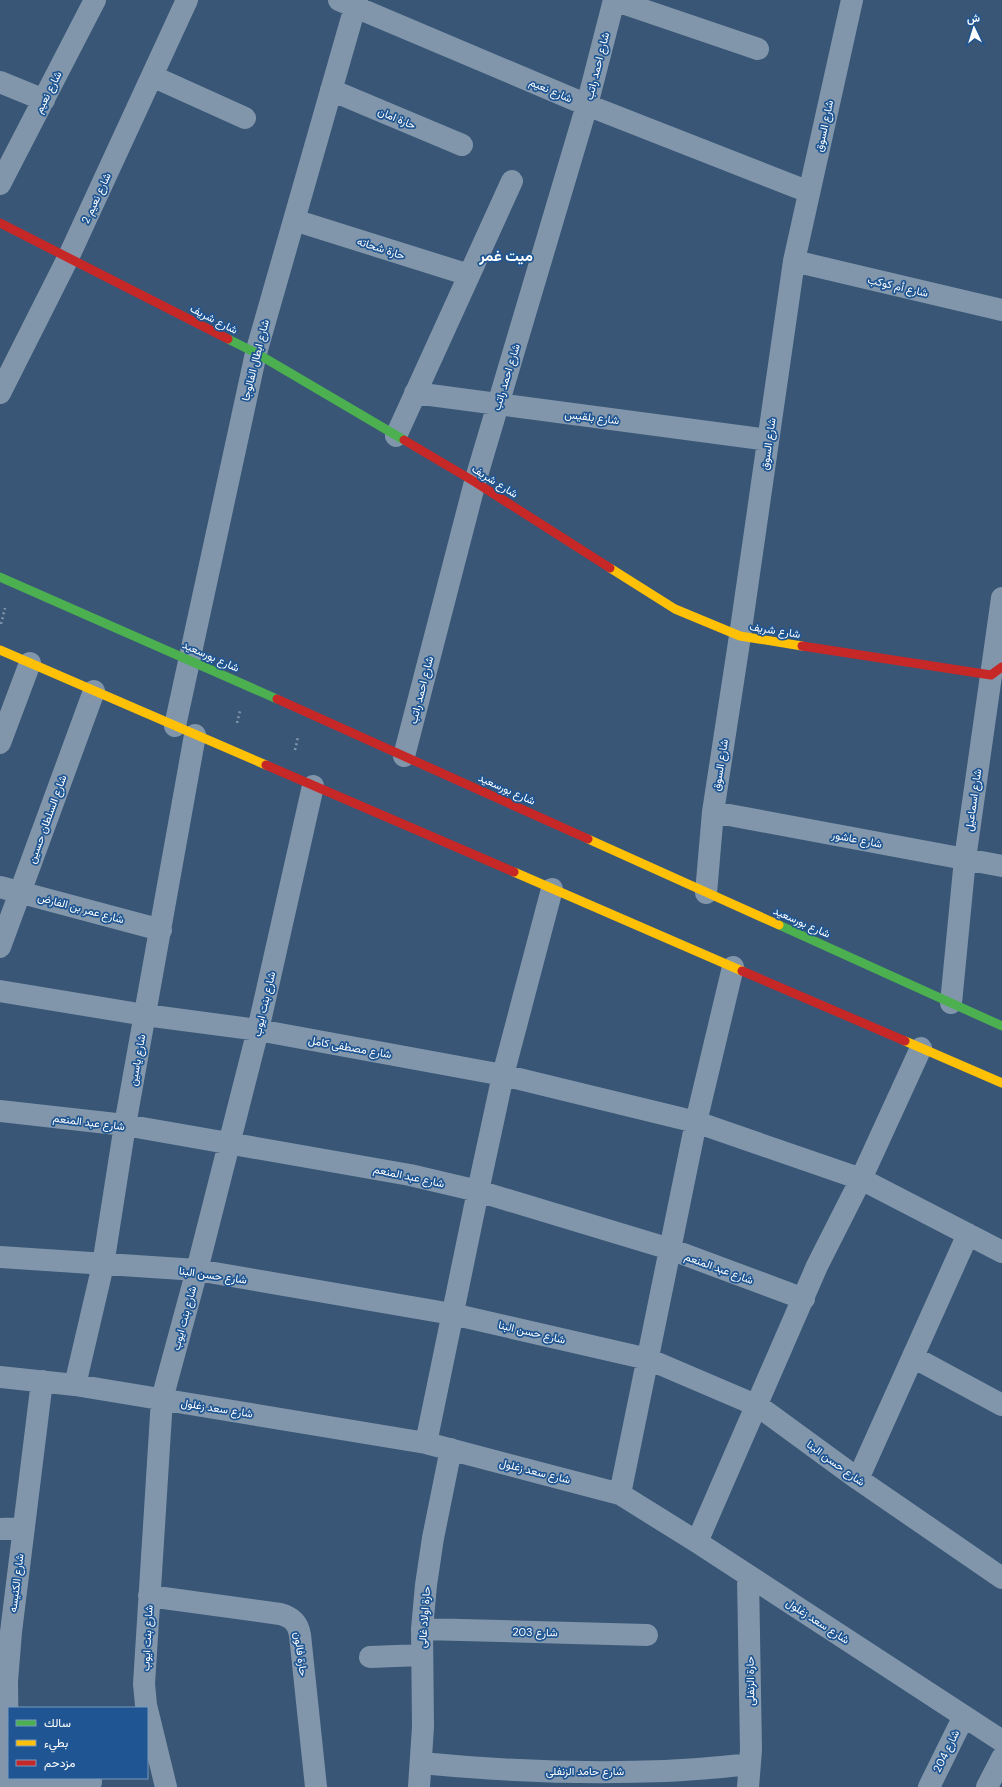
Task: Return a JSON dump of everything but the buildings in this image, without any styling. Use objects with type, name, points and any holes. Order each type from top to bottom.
[{"type":"street","name":"شارع نعيم","points":[[0,184],[95,0]]},
{"type":"street","name":"شارع نعيم 2","points":[[0,393],[68,258],[187,0]]},
{"type":"street","points":[[614,0],[758,49]]},
{"type":"street","name":"شارع احمد راتب","points":[[404,756],[475,482],[587,105],[614,0]]},
{"type":"street","name":"شارع السوق","points":[[706,892],[713,812],[794,261],[852,0]]},
{"type":"street","name":"شارع نعيم","points":[[350,2],[587,105],[809,192]]},
{"type":"street","name":"شارع ابطال الفالوجا","points":[[175,726],[188,659],[256,353],[331,90],[350,2]]},
{"type":"street","points":[[152,76],[246,118]]},
{"type":"street","points":[[0,82],[44,100]]},
{"type":"street","name":"حارة امان","points":[[331,90],[462,145]]},
{"type":"street","points":[[396,436],[512,181]]},
{"type":"street","name":"حارة شحاته","points":[[294,220],[469,275]]},
{"type":"street","name":"شارع شريف","points":[[0,223],[256,353],[475,482],[675,609],[740,636],[996,671]]},
{"type":"street","name":"شارع أم كوكب","points":[[794,261],[1002,310]]},
{"type":"street","name":"شارع بلقيس","points":[[415,393],[768,440]]},
{"type":"street","name":"شارع بورسعيد","points":[[0,577],[247,685],[1002,1026]]},
{"type":"street","name":"شارع اسماعيل","points":[[951,1003],[965,860],[996,671],[1002,598]]},
{"type":"street","points":[[0,650],[1002,1083]]},
{"type":"street","points":[[0,743],[30,663]]},
{"type":"street","name":"شارع السلطان حسين","points":[[0,947],[10,889],[94,691]]},
{"type":"street","name":"شارع ياسين","points":[[75,1385],[103,1264],[125,1125],[195,735]]},
{"type":"street","name":"شارع بنت ايوب","points":[[146,1707],[144,1684],[162,1399],[197,1270],[228,1143],[258,1030],[313,786]]},
{"type":"street","name":"شارع عاشور","points":[[713,812],[1002,866]]},
{"type":"street","name":"شارع عمر بن الفارض","points":[[10,889],[161,930]]},
{"type":"street","points":[[426,1443],[503,1075],[552,889]]},
{"type":"street","points":[[620,1494],[696,1122],[733,967]]},
{"type":"street","name":"شارع مصطفى كامل","points":[[0,991],[145,1015],[258,1030],[503,1075],[696,1122],[860,1179],[1002,1252]]},
{"type":"street","points":[[697,1542],[758,1406],[818,1266],[921,1048]]},
{"type":"street","name":"شارع عبد المنعم","points":[[0,1112],[125,1125],[410,1175],[478,1191],[670,1249],[804,1299]]},
{"type":"street","points":[[858,1479],[968,1234]]},
{"type":"street","name":"شارع حسن البنا","points":[[0,1257],[197,1270],[452,1314],[648,1359],[758,1406],[858,1479],[1002,1578]]},
{"type":"street","points":[[913,1357],[1002,1405]]},
{"type":"street","name":"شارع سعد زغلول","points":[[0,1377],[42,1380],[75,1385],[426,1443],[620,1494],[697,1542],[1002,1741]]},
{"type":"street","name":"شارع الكنيسه","points":[[5,1785],[8,1762],[7,1682],[11,1632],[22,1528],[42,1380]]},
{"type":"street","name":"حارة اولاد غالى","points":[[419,1787],[424,1691],[422,1629],[426,1585],[433,1538],[451,1449]]},
{"type":"street","points":[[0,1529],[22,1528]]},
{"type":"street","name":"حارة الزنفلى","points":[[748,1576],[752,1750],[748,1787]]},
{"type":"street","name":"حارة فالون","points":[[149,1596],[280,1614],[292,1619],[296,1623],[300,1635],[316,1787]]},
{"type":"street","name":"شارع 203","points":[[422,1629],[647,1635]]},
{"type":"street","points":[[370,1657],[422,1655]]},
{"type":"street","name":"شارع بنت ايوب","points":[[148,1713],[166,1787]]},
{"type":"street","name":"شارع 204","points":[[929,1787],[964,1716]]},
{"type":"street","points":[[987,1787],[1002,1758]]},
{"type":"street","name":"شارع حامد الزنفلى","points":[[421,1763],[499,1769],[577,1779],[663,1779],[750,1764]]},
{"type":"street","points":[[5,1785],[91,1782]]},
{"type":"path","points":[[230,750],[247,685]]},
{"type":"path","points":[[288,775],[305,712]]},
{"type":"traffic: fast","points":[[228,339],[256,353],[404,440]]},
{"type":"traffic: fast","points":[[0,577],[277,699]]},
{"type":"traffic: fast","points":[[779,925],[1002,1026]]},
{"type":"traffic: slow","points":[[610,568],[675,609],[740,636],[802,646]]},
{"type":"traffic: slow","points":[[0,650],[266,765]]},
{"type":"traffic: slow","points":[[588,839],[779,925]]},
{"type":"traffic: slow","points":[[514,872],[742,971]]},
{"type":"traffic: slow","points":[[905,1041],[1002,1083]]},
{"type":"traffic: jam","points":[[0,223],[228,339]]},
{"type":"traffic: jam","points":[[404,440],[475,482],[610,568]]},
{"type":"traffic: jam","points":[[802,646],[991,675],[1002,667]]},
{"type":"traffic: jam","points":[[277,699],[588,839]]},
{"type":"traffic: jam","points":[[266,765],[514,872]]},
{"type":"traffic: jam","points":[[742,971],[905,1041]]},
{"type":"district","name":"ميت غمر","points":[[506,256]]}]
